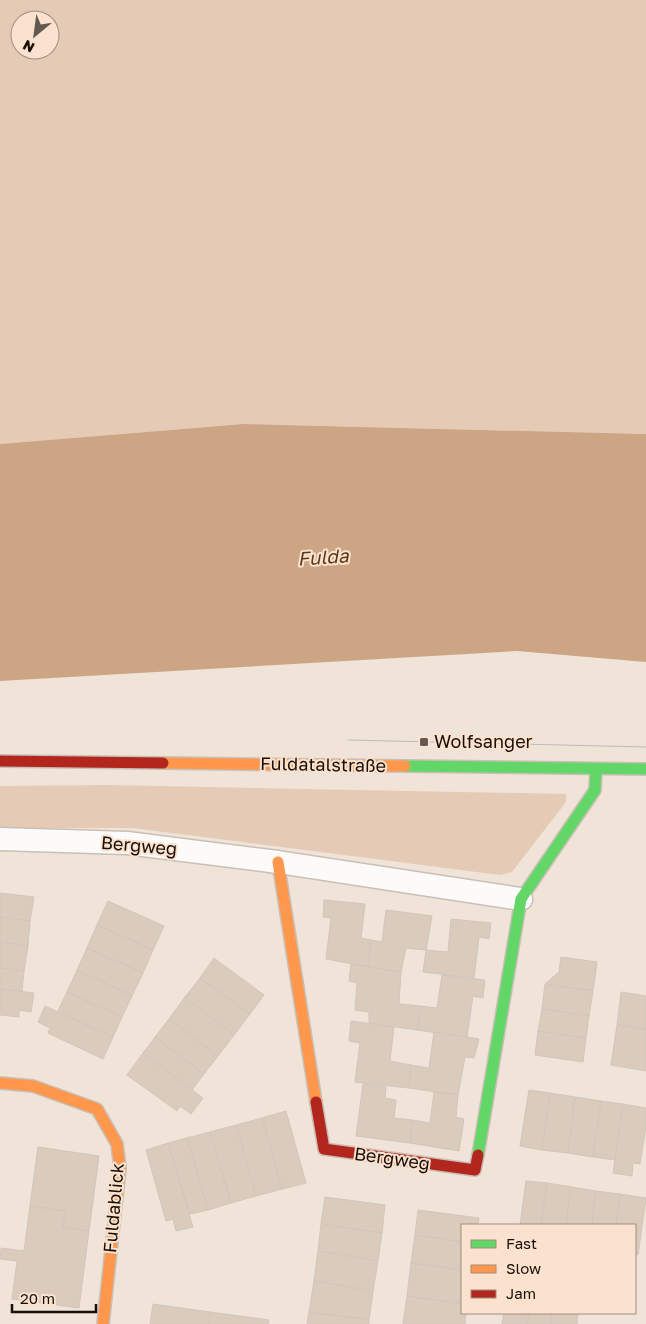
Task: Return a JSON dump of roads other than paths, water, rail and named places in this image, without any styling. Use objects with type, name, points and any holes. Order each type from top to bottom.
[{"type":"street","name":"Fuldatalstraße","points":[[0,761],[646,770]]},
{"type":"street","name":"Bergweg","points":[[278,862],[324,1149],[475,1170],[521,899],[595,790],[596,769]]},
{"type":"street","name":"Bergweg","points":[[0,839],[127,843],[278,862],[521,899]]},
{"type":"street","name":"Fuldablick","points":[[0,1083],[33,1086],[97,1109],[118,1144],[120,1168],[103,1324]]},
{"type":"water","name":"Fulda","points":[[243,424],[646,434],[646,662],[517,651],[0,681],[0,444]]},
{"type":"tram line","points":[[348,740],[646,747]]},
{"type":"place","name":"Wolfsanger","points":[[424,742]]}]
